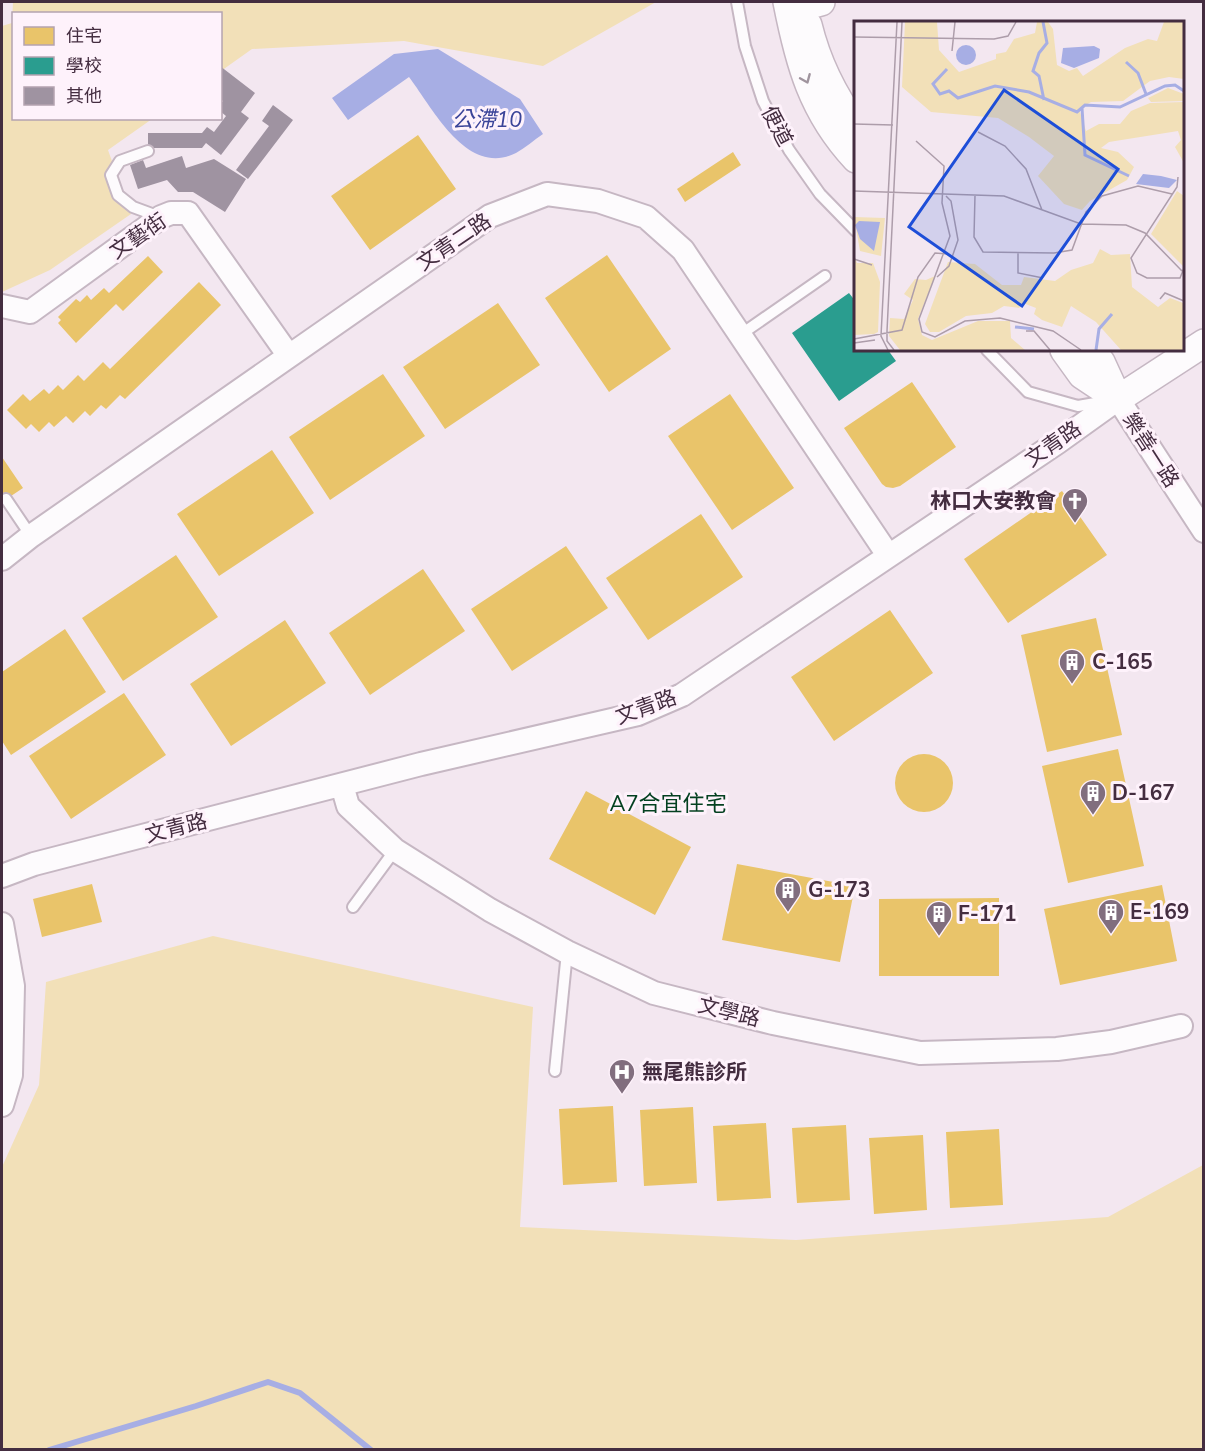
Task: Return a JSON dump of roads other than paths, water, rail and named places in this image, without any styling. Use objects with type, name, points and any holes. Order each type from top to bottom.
[{"type":"street","points":[[801,2],[820,62],[833,91],[854,124]]},
{"type":"street","points":[[801,2],[801,69],[830,127],[854,158]]},
{"type":"street","name":"文青二路","points":[[2,559],[490,216],[547,194],[598,201],[646,217],[683,250],[888,555]]},
{"type":"street","name":"文藝街","points":[[2,306],[30,312],[161,217],[171,213],[188,213],[289,356]]},
{"type":"street","name":"文青路","points":[[2,876],[34,864],[421,764],[638,714],[682,695],[1203,343]]},
{"type":"street","points":[[1065,351],[1082,375],[1118,399]]},
{"type":"street","points":[[1093,351],[1101,362],[1118,399]]},
{"type":"street","name":"樂善一路","points":[[1118,399],[1203,531]]},
{"type":"street","name":"文學路","points":[[342,785],[348,806],[394,850],[490,910],[567,952],[654,993],[773,1023],[920,1053],[1057,1049],[1111,1042],[1181,1026]]},
{"type":"street","points":[[2,924],[13,986],[11,1075],[2,1105]]},
{"type":"lane","name":"便道","points":[[737,2],[745,46],[763,101],[789,150],[820,194],[854,230]]},
{"type":"lane","points":[[148,151],[120,160],[111,175],[118,195],[133,207],[161,217]]},
{"type":"lane","points":[[740,335],[825,276]]},
{"type":"lane","points":[[988,351],[1028,392],[1078,406],[1118,399]]},
{"type":"lane","points":[[6,499],[32,536]]},
{"type":"lane","points":[[353,907],[394,850]]},
{"type":"lane","points":[[555,1071],[567,952]]},
{"type":"water","name":"公滯10","points":[[438,49],[520,99],[543,134],[516,153],[498,158],[482,156],[467,148],[453,136],[409,77],[348,120],[332,98],[394,54]]},
{"type":"waterway","points":[[49,1450],[268,1382],[300,1393],[371,1450]]},
{"type":"place","name":"林口大安教會","points":[[1075,524]]},
{"type":"place","name":"C-165","points":[[1072,685]]},
{"type":"place","name":"D-167","points":[[1093,816]]},
{"type":"place","name":"G-173","points":[[788,913]]},
{"type":"place","name":"E-169","points":[[1111,935]]},
{"type":"place","name":"F-171","points":[[939,937]]},
{"type":"place","name":"無尾熊診所","points":[[622,1095]]},
{"type":"district","name":"A7合宜住宅","points":[[668,804]]}]
